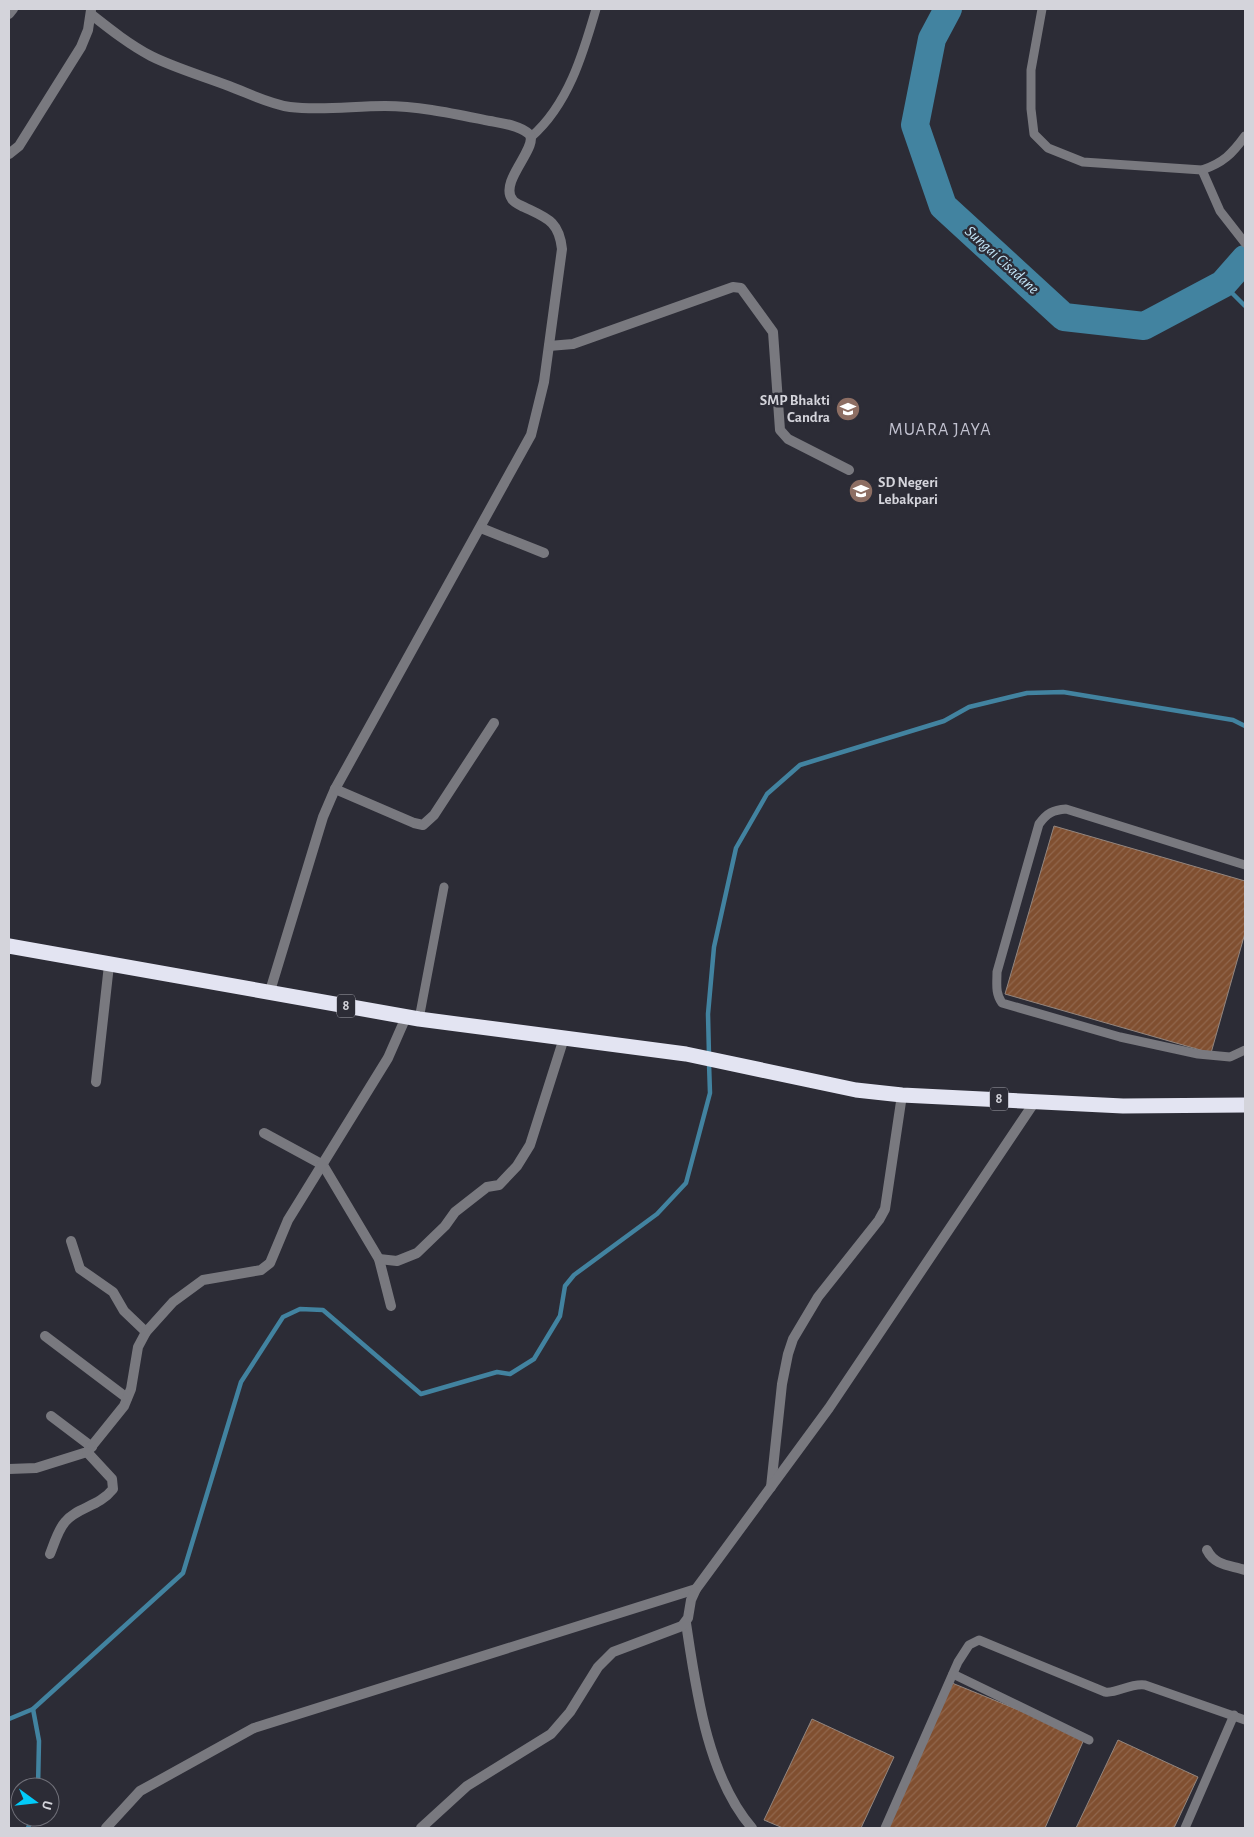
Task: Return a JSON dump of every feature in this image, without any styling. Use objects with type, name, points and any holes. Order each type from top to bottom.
[{"type":"highway","name":"8","points":[[9,946],[412,1018],[686,1054],[856,1090],[902,1095],[1036,1100],[1123,1106],[1245,1105]]},
{"type":"street","points":[[9,14],[13,9]]},
{"type":"street","points":[[9,154],[19,146],[81,47],[91,12],[131,44],[152,56],[270,102],[304,108],[387,106],[431,110],[517,127],[527,132],[531,137],[531,143],[514,175],[510,194],[512,200],[517,204],[551,221],[557,228],[561,238],[562,249],[540,404],[531,435],[335,789],[323,817],[270,992]]},
{"type":"street","points":[[548,346],[573,344],[733,287],[741,288],[774,332],[780,430],[788,439],[849,470]]},
{"type":"street","points":[[481,528],[544,553]]},
{"type":"street","points":[[335,789],[414,823],[423,825],[428,822],[439,808],[494,723]]},
{"type":"street","points":[[96,1082],[109,965]]},
{"type":"street","points":[[9,1469],[36,1468],[90,1449],[124,1406],[138,1348],[146,1332],[173,1302],[203,1280],[261,1270],[270,1263],[288,1220],[412,1018]]},
{"type":"street","points":[[379,1259],[397,1261],[417,1253],[445,1226],[455,1212],[487,1187],[499,1184],[517,1166],[530,1145],[564,1038]]},
{"type":"street","points":[[771,1488],[782,1384],[788,1354],[794,1339],[818,1297],[879,1220],[884,1209],[902,1095]]},
{"type":"street","points":[[752,1828],[737,1807],[717,1762],[702,1713],[686,1623],[696,1589],[771,1488],[958,1218],[1036,1100]]},
{"type":"street","points":[[264,1133],[323,1165],[379,1259],[391,1306]]},
{"type":"street","points":[[71,1241],[80,1269],[113,1292],[124,1311],[146,1332]]},
{"type":"street","points":[[45,1336],[127,1398]]},
{"type":"street","points":[[50,1554],[64,1522],[73,1515],[101,1502],[113,1489],[112,1480],[90,1449],[51,1416]]},
{"type":"street","points":[[1207,1550],[1211,1559],[1221,1564],[1245,1570]]},
{"type":"street","points":[[106,1828],[140,1790],[254,1728],[696,1589]]},
{"type":"street","points":[[421,1828],[468,1786],[551,1734],[570,1712],[598,1667],[613,1652],[676,1630],[686,1623]]},
{"type":"lane","points":[[531,137],[548,120],[571,81],[596,9]]},
{"type":"lane","points":[[1042,9],[1031,70],[1031,109],[1034,134],[1048,148],[1083,162],[1202,170],[1219,164],[1232,155],[1245,136]]},
{"type":"lane","points":[[1202,170],[1220,210],[1245,243]]},
{"type":"lane","points":[[1245,865],[1066,809],[1054,810],[1046,814],[1039,824],[998,972],[997,985],[997,996],[1002,1003],[1120,1037],[1198,1054],[1230,1057],[1245,1050]]},
{"type":"lane","points":[[412,1018],[444,887]]},
{"type":"lane","points":[[885,1828],[952,1674],[969,1645],[979,1640],[1105,1692],[1116,1691],[1129,1685],[1145,1685],[1245,1720]]},
{"type":"lane","points":[[952,1674],[1089,1740]]},
{"type":"lane","points":[[1184,1828],[1234,1715]]},
{"type":"building","points":[[1054,826],[1245,881],[1245,933],[1211,1053],[1005,994]]},
{"type":"building","points":[[952,1683],[1085,1737],[1045,1828],[888,1828]]},
{"type":"building","points":[[812,1719],[894,1757],[861,1828],[783,1828],[764,1820]]},
{"type":"building","points":[[1118,1740],[1198,1777],[1174,1828],[1076,1828]]},
{"type":"waterway","name":"Sungai Cisadane","points":[[948,9],[932,39],[915,125],[943,206],[1064,317],[1144,326],[1223,284],[1245,259]]},
{"type":"waterway","points":[[1223,284],[1245,306]]},
{"type":"waterway","points":[[709,1055],[708,1014],[714,947],[736,848],[767,794],[800,765],[944,721],[969,707],[1027,693],[1063,692],[1233,720],[1245,726]]},
{"type":"waterway","points":[[9,1719],[33,1709],[183,1573],[241,1382],[283,1317],[300,1309],[323,1310],[421,1394],[497,1372],[510,1374],[534,1359],[560,1316],[565,1286],[574,1275],[657,1214],[686,1183],[710,1093],[709,1063]]},
{"type":"waterway","points":[[33,1709],[39,1741],[38,1777]]},
{"type":"place","name":"SMP Bhakti Candra","points":[[848,409]]},
{"type":"place","name":"SD Negeri Lebakpari","points":[[861,491]]},
{"type":"district","name":"MUARA JAYA","points":[[940,430]]}]
